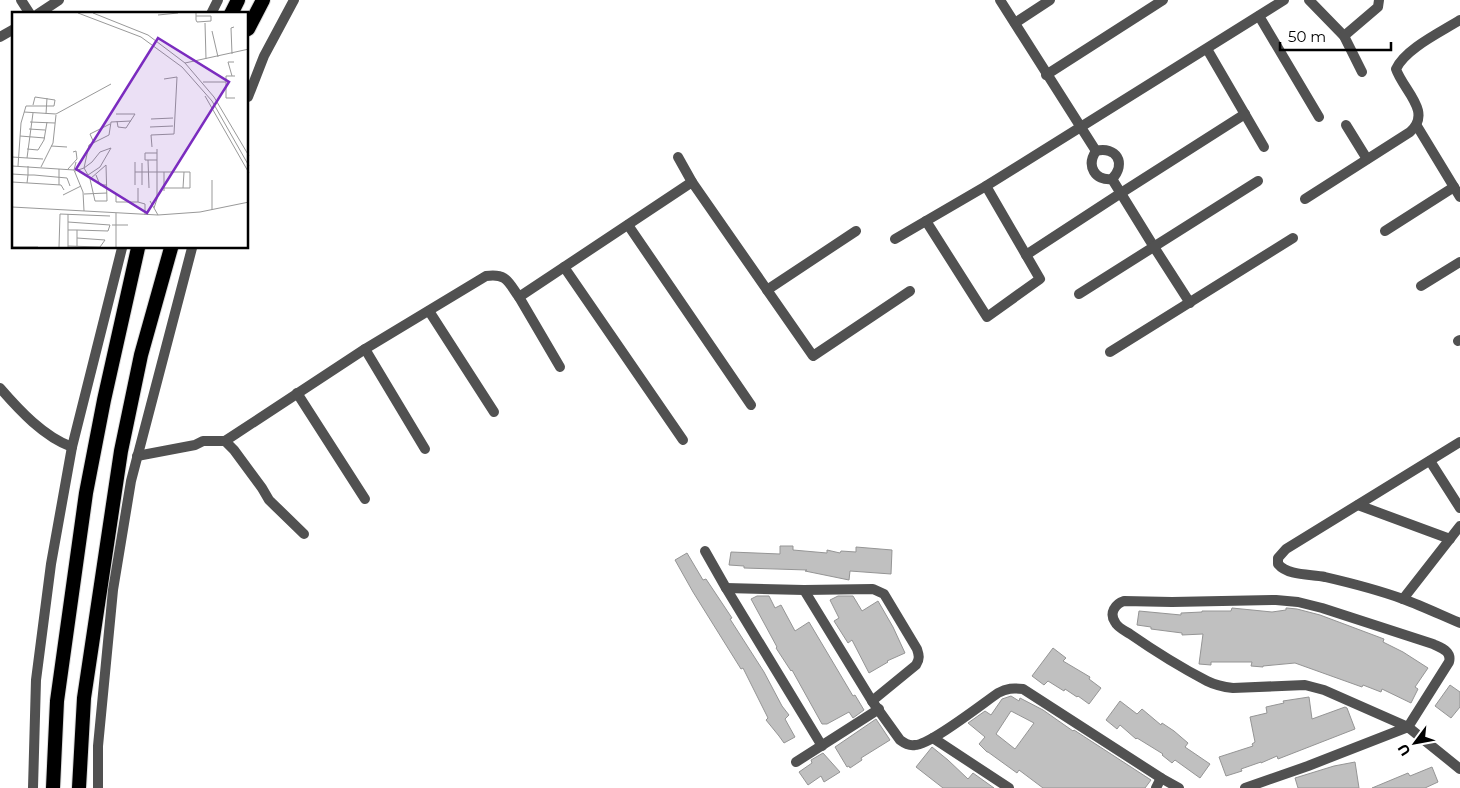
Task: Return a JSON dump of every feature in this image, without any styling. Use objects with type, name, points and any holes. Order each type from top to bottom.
[{"type":"highway","points":[[232,12],[238,0]]},
{"type":"highway","points":[[249,26],[263,0]]},
{"type":"highway","points":[[52,788],[57,701],[86,493],[104,400],[138,249]]},
{"type":"highway","points":[[79,788],[84,698],[121,451],[141,355],[171,249]]},
{"type":"street","points":[[21,0],[29,12]]},
{"type":"street","points":[[41,12],[59,0]]},
{"type":"street","points":[[212,12],[218,0]]},
{"type":"street","points":[[249,94],[264,56],[294,0]]},
{"type":"street","points":[[1000,0],[1096,151]]},
{"type":"street","points":[[1015,23],[1050,0]]},
{"type":"street","points":[[1046,74],[1162,0]]},
{"type":"street","points":[[894,239],[986,186],[1284,0]]},
{"type":"street","points":[[1309,0],[1344,36],[1362,72]]},
{"type":"street","points":[[1344,36],[1378,7],[1379,0]]},
{"type":"street","points":[[1258,16],[1319,117]]},
{"type":"street","points":[[1305,198],[1410,132],[1416,126],[1419,114],[1417,107],[1398,76],[1396,69],[1399,62],[1414,49],[1460,20]]},
{"type":"street","points":[[0,38],[12,30]]},
{"type":"street","points":[[1207,49],[1264,147]]},
{"type":"street","points":[[1026,255],[1245,114]]},
{"type":"street","points":[[1346,125],[1367,159]]},
{"type":"street","points":[[1416,126],[1460,196]]},
{"type":"street","points":[[1110,150],[1117,157],[1120,167],[1112,179],[1100,178],[1093,171],[1091,163],[1096,151],[1110,150]]},
{"type":"street","points":[[678,157],[692,182],[813,356],[910,291]]},
{"type":"street","points":[[1112,179],[1190,303]]},
{"type":"street","points":[[1079,294],[1258,180]]},
{"type":"street","points":[[519,297],[692,182]]},
{"type":"street","points":[[926,221],[987,317],[1040,279],[986,186]]},
{"type":"street","points":[[1385,231],[1454,186]]},
{"type":"street","points":[[628,225],[751,405]]},
{"type":"street","points":[[767,290],[856,231]]},
{"type":"street","points":[[1110,352],[1293,238]]},
{"type":"street","points":[[33,788],[36,680],[51,564],[72,447],[122,249]]},
{"type":"street","points":[[98,788],[98,746],[113,590],[131,481],[192,249]]},
{"type":"street","points":[[1422,286],[1460,262]]},
{"type":"street","points":[[564,267],[682,440]]},
{"type":"street","points":[[137,456],[195,445],[203,441],[225,441],[365,349],[486,276],[497,274],[503,277],[519,297],[560,367]]},
{"type":"street","points":[[429,312],[494,412]]},
{"type":"street","points":[[365,349],[425,449]]},
{"type":"street","points":[[0,388],[48,435],[72,447]]},
{"type":"street","points":[[297,393],[365,499]]},
{"type":"street","points":[[225,441],[234,450],[269,500],[304,534]]},
{"type":"street","points":[[1460,442],[1286,549],[1278,558],[1278,564],[1282,569],[1352,583],[1403,599],[1460,623]]},
{"type":"street","points":[[1430,461],[1460,508]]},
{"type":"street","points":[[1358,505],[1450,538]]},
{"type":"street","points":[[1403,599],[1460,526]]},
{"type":"street","points":[[704,551],[822,746]]},
{"type":"street","points":[[726,588],[804,590],[873,588],[884,594],[917,648],[919,661],[875,705],[822,746],[796,762]]},
{"type":"street","points":[[804,590],[875,705],[900,740],[915,745],[933,738],[1005,689],[1023,689],[1179,788]]},
{"type":"street","points":[[1245,788],[1408,727],[1449,662],[1448,653],[1433,644],[1298,602],[1276,600],[1124,601],[1115,605],[1112,613],[1116,624],[1145,645],[1208,681],[1233,688],[1300,685],[1324,690],[1408,727],[1460,769]]},
{"type":"street","points":[[933,738],[1009,788]]},
{"type":"street","points":[[1156,788],[1161,778]]},
{"type":"building","points":[[780,546],[793,546],[793,550],[827,553],[827,550],[840,553],[841,551],[856,552],[856,547],[892,550],[891,574],[850,571],[849,580],[805,571],[807,570],[744,568],[744,566],[729,565],[731,552],[780,554]]},
{"type":"building","points":[[687,553],[703,580],[706,579],[732,618],[730,619],[764,672],[782,706],[789,715],[785,719],[795,737],[784,743],[766,720],[768,718],[743,668],[741,669],[675,560]]},
{"type":"building","points":[[757,596],[769,596],[775,608],[781,605],[795,631],[809,622],[853,696],[855,695],[864,710],[853,718],[849,712],[827,724],[822,724],[792,670],[776,648],[751,599]]},
{"type":"building","points":[[838,596],[853,596],[862,611],[878,601],[905,653],[887,661],[869,673],[852,640],[848,643],[834,621],[839,618],[830,600]]},
{"type":"building","points":[[1232,608],[1272,612],[1286,610],[1287,608],[1320,615],[1384,639],[1383,642],[1428,668],[1415,687],[1418,689],[1411,703],[1382,689],[1381,692],[1363,685],[1362,687],[1295,663],[1263,667],[1251,666],[1252,662],[1211,662],[1211,665],[1199,664],[1203,634],[1182,635],[1182,633],[1137,625],[1139,611],[1181,615],[1181,613],[1202,611],[1231,611]]},
{"type":"building","points":[[1053,648],[1066,658],[1063,661],[1090,677],[1089,679],[1101,688],[1089,704],[1065,689],[1064,691],[1048,681],[1044,685],[1032,676]]},
{"type":"building","points":[[1450,685],[1460,692],[1460,707],[1451,718],[1435,706]]},
{"type":"building","points":[[1011,696],[1019,701],[1020,698],[1043,710],[1151,780],[1145,788],[1043,788],[1019,770],[1017,773],[987,752],[979,744],[985,737],[968,723],[985,711],[991,715],[1002,699]],"holes":[[[1011,711],[1034,723],[1015,749],[996,734]]]},
{"type":"building","points":[[1309,697],[1312,719],[1345,707],[1355,729],[1278,759],[1277,756],[1226,776],[1219,757],[1253,746],[1252,744],[1255,742],[1250,717],[1267,713],[1266,707],[1284,703],[1283,701]]},
{"type":"building","points":[[1120,701],[1137,714],[1142,709],[1161,725],[1162,723],[1174,731],[1188,743],[1185,747],[1210,764],[1200,778],[1175,760],[1172,763],[1163,754],[1136,739],[1120,725],[1117,729],[1106,720]]},
{"type":"building","points":[[876,719],[890,740],[861,758],[862,760],[850,768],[849,766],[847,767],[835,747]]},
{"type":"building","points":[[932,747],[968,779],[973,773],[994,788],[943,788],[916,767]]},
{"type":"building","points":[[823,753],[840,772],[824,782],[821,776],[808,785],[799,772],[812,763],[811,760]]},
{"type":"building","points":[[1355,762],[1359,788],[1298,788],[1295,778],[1334,766]]},
{"type":"building","points":[[1432,767],[1438,782],[1425,788],[1372,788],[1408,773],[1410,776]]}]
